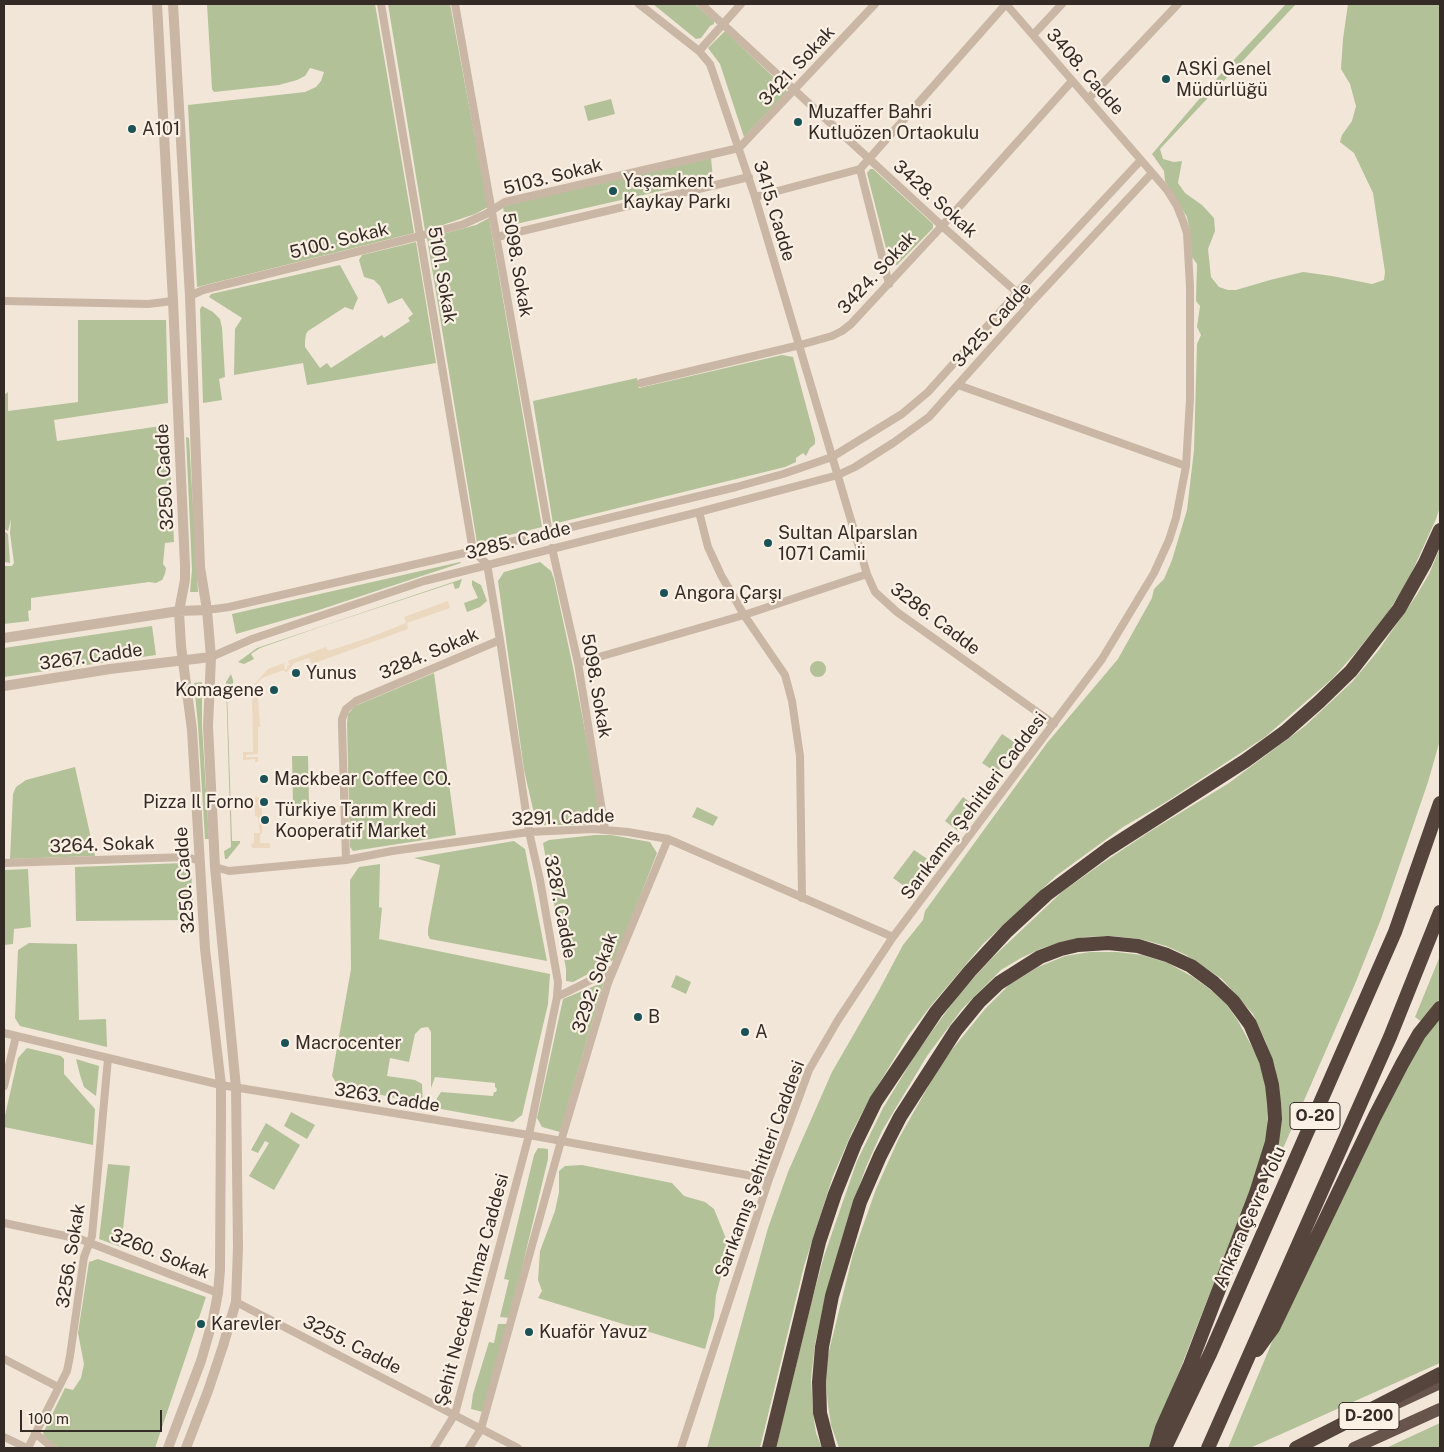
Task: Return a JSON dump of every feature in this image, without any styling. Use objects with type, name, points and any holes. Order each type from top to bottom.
[{"type":"highway","points":[[769,1448],[819,1242],[835,1194],[855,1144],[876,1101],[936,1012],[970,971],[1046,895],[1108,849],[1244,761],[1285,732],[1319,702],[1351,671],[1398,609],[1425,564],[1440,530]]},
{"type":"highway","name":"Ankara Çevre Yolu","points":[[1166,1448],[1176,1423],[1210,1354],[1396,932],[1440,804]]},
{"type":"highway","name":"O-20","points":[[1208,1448],[1390,1037],[1440,912]]},
{"type":"highway","points":[[829,1448],[824,1436],[820,1413],[818,1382],[822,1347],[832,1296],[860,1202],[900,1117],[956,1030],[979,1002],[999,983],[1027,964],[1061,949],[1078,945],[1108,943],[1138,946],[1167,954],[1191,966],[1214,983],[1233,1001],[1250,1024],[1266,1061],[1272,1085],[1274,1119],[1267,1162],[1247,1219],[1190,1365],[1162,1428],[1156,1448]]},
{"type":"highway","points":[[1241,1372],[1273,1328],[1384,1099],[1419,1034],[1440,1008]]},
{"type":"highway","points":[[1297,1448],[1440,1374]]},
{"type":"highway","name":"D-200","points":[[1297,1448],[1440,1383]]},
{"type":"highway","name":"D-200","points":[[1354,1448],[1440,1409]]},
{"type":"street","name":"3250. Cadde","points":[[157,4],[185,566],[185,580],[179,611],[183,662],[192,730],[206,949],[221,1085],[221,1262],[218,1293],[213,1319],[201,1360],[168,1448]]},
{"type":"street","name":"3250. Cadde","points":[[173,4],[190,296],[200,567],[207,610],[211,657],[208,726],[215,867],[236,1088],[238,1247],[236,1302],[208,1391],[186,1448]]},
{"type":"street","name":"5101. Sokak","points":[[381,4],[473,551]]},
{"type":"street","name":"5098. Sokak","points":[[455,4],[549,533]]},
{"type":"street","name":"3415. Cadde","points":[[639,4],[699,51],[710,64],[755,197],[838,475]]},
{"type":"street","name":"3428. Sokak","points":[[701,4],[868,159],[1030,304]]},
{"type":"street","points":[[699,51],[741,4]]},
{"type":"street","name":"3421. Sokak","points":[[739,148],[875,4]]},
{"type":"street","points":[[755,197],[860,169],[1006,4]]},
{"type":"street","name":"3408. Cadde","points":[[1006,4],[1152,173]]},
{"type":"street","points":[[1033,35],[1062,4]]},
{"type":"street","points":[[1088,99],[1178,4]]},
{"type":"street","name":"3424. Sokak","points":[[641,383],[800,345],[832,336],[842,331],[889,284],[1072,81]]},
{"type":"street","name":"5103. Sokak","points":[[492,210],[505,202],[739,148]]},
{"type":"street","name":"3425. Cadde","points":[[832,457],[889,423],[916,404],[1141,160]]},
{"type":"street","points":[[860,169],[889,284]]},
{"type":"street","name":"3425. Cadde","points":[[838,475],[870,458],[916,428],[929,417],[1030,304],[1152,173]]},
{"type":"street","name":"Sarıkamış Şehitleri Caddesi","points":[[681,1448],[769,1179],[809,1070],[838,1020],[893,937],[1102,659],[1154,573],[1169,540],[1174,526],[1186,466],[1190,399],[1190,286],[1186,233],[1177,206],[1152,173]]},
{"type":"street","points":[[497,237],[748,176]]},
{"type":"street","name":"5100. Sokak","points":[[190,296],[203,290],[420,236],[475,220],[492,210]]},
{"type":"street","points":[[4,301],[148,304],[173,301],[190,296]]},
{"type":"street","points":[[958,385],[1186,466]]},
{"type":"street","name":"3285. Cadde","points":[[207,610],[229,607],[549,533],[763,480],[832,457]]},
{"type":"street","name":"3285. Cadde","points":[[211,657],[252,639],[424,581],[838,475]]},
{"type":"street","name":"3286. Cadde","points":[[838,475],[874,592],[889,606],[1054,724]]},
{"type":"street","points":[[699,512],[708,547],[720,575],[744,615],[785,675],[792,701],[800,756],[802,898]]},
{"type":"street","name":"5098. Sokak","points":[[552,548],[578,663],[605,830]]},
{"type":"street","points":[[473,551],[487,564]]},
{"type":"street","name":"3287. Cadde","points":[[487,564],[530,832],[556,966],[558,997],[529,1135]]},
{"type":"street","points":[[578,663],[744,615],[867,574]]},
{"type":"street","name":"3267. Cadde","points":[[4,638],[179,611],[207,610]]},
{"type":"street","name":"3284. Sokak","points":[[346,860],[342,725],[346,709],[356,701],[500,640]]},
{"type":"street","name":"3267. Cadde","points":[[4,686],[110,669],[183,662],[211,657]]},
{"type":"street","name":"3291. Cadde","points":[[215,867],[229,871],[346,860],[392,851],[530,832],[605,830],[645,834],[668,839],[893,937]]},
{"type":"street","name":"3292. Sokak","points":[[561,1141],[597,1016],[613,969],[668,839]]},
{"type":"street","name":"3264. Sokak","points":[[4,863],[187,857],[200,861]]},
{"type":"street","points":[[200,861],[215,867]]},
{"type":"street","points":[[558,997],[613,969]]},
{"type":"street","name":"3263. Cadde","points":[[4,1033],[236,1088],[529,1135],[769,1179]]},
{"type":"street","points":[[4,1086],[16,1036]]},
{"type":"street","name":"3256. Sokak","points":[[27,1448],[66,1371],[70,1356],[84,1257],[92,1236],[108,1058]]},
{"type":"street","name":"Şehit Necdet Yılmaz Caddesi","points":[[434,1448],[455,1414],[529,1135]]},
{"type":"street","points":[[469,1448],[481,1429],[561,1141]]},
{"type":"street","name":"3260. Sokak","points":[[4,1223],[80,1239],[218,1293]]},
{"type":"street","points":[[218,1293],[236,1302]]},
{"type":"street","name":"3255. Cadde","points":[[236,1302],[518,1448]]},
{"type":"street","points":[[4,1359],[58,1387]]},
{"type":"street","points":[[35,1433],[52,1448]]},
{"type":"street","points":[[4,1436],[27,1448]]},
{"type":"green space","points":[[207,4],[375,4],[414,233],[197,287],[188,105],[305,92],[316,87],[321,81],[324,72],[310,68],[305,76],[279,85],[214,92],[212,89]]},
{"type":"green space","points":[[388,4],[450,4],[488,207],[475,214],[425,231]]},
{"type":"green space","points":[[653,4],[695,4],[714,21],[714,24],[710,26],[701,38],[696,39]]},
{"type":"green space","points":[[1286,4],[1296,4],[1160,149],[1163,159],[1174,162],[1182,161],[1178,183],[1185,193],[1202,205],[1214,218],[1215,231],[1208,249],[1211,277],[1219,287],[1236,290],[1303,272],[1372,284],[1384,280],[1385,272],[1373,193],[1354,153],[1340,142],[1342,135],[1352,121],[1356,106],[1350,84],[1341,69],[1348,4],[1440,4],[1440,507],[1436,519],[1407,583],[1388,612],[1332,679],[1265,737],[1166,802],[1123,827],[1056,876],[983,944],[929,1008],[908,1036],[869,1100],[852,1132],[833,1176],[804,1266],[760,1448],[707,1448],[768,1228],[788,1172],[832,1072],[903,945],[923,920],[925,911],[1047,743],[1118,659],[1152,598],[1154,589],[1164,579],[1172,560],[1187,510],[1194,450],[1197,344],[1201,335],[1197,327],[1200,306],[1196,301],[1197,264],[1192,257],[1187,217],[1165,181],[1164,171],[1152,154],[1219,76]]},
{"type":"green space","points":[[725,31],[787,92],[744,137],[720,64],[708,48]]},
{"type":"green space","points":[[611,99],[615,114],[588,121],[584,106]]},
{"type":"green space","name":"Yaşamkent Kaykay Parkı","points":[[711,158],[713,179],[516,224],[505,219],[503,207],[512,204]]},
{"type":"green space","points":[[870,169],[873,169],[933,224],[933,228],[897,265],[890,264],[867,173]]},
{"type":"green space","points":[[489,218],[542,527],[477,543],[427,238],[476,225]]},
{"type":"green space","points":[[416,242],[436,363],[307,385],[303,363],[234,375],[235,329],[242,318],[209,297],[211,294],[340,265],[358,298],[353,310],[345,307],[308,331],[305,341],[305,347],[320,368],[327,363],[331,368],[382,335],[384,338],[410,321],[408,318],[413,314],[402,298],[388,304],[380,286],[374,280],[364,277],[359,260],[362,255]]},
{"type":"green space","points":[[202,306],[213,312],[220,319],[225,377],[219,379],[222,400],[203,403],[200,309]]},
{"type":"green space","points":[[78,320],[166,320],[168,403],[54,420],[57,441],[168,425],[174,542],[165,543],[163,564],[166,568],[165,574],[162,580],[156,583],[149,582],[31,598],[31,610],[28,611],[29,621],[4,624],[5,566],[12,566],[14,563],[10,533],[11,519],[8,531],[4,529],[4,395],[8,392],[8,411],[78,402]]},
{"type":"green space","points":[[782,355],[793,357],[815,439],[815,444],[810,448],[806,456],[803,453],[796,458],[796,462],[785,467],[553,524],[533,401],[637,378],[639,388]]},
{"type":"green space","points":[[186,437],[189,438],[198,592],[190,592],[192,570]]},
{"type":"green space","points":[[4,531],[8,534],[10,563],[5,562]]},
{"type":"green space","points":[[1440,548],[1440,740],[1428,782],[1381,919],[1355,984],[1281,1153],[1277,1152],[1280,1119],[1275,1067],[1253,1014],[1222,979],[1186,955],[1166,946],[1140,939],[1111,936],[1085,937],[1061,942],[1021,958],[1001,970],[962,1009],[927,1056],[882,1131],[852,1206],[824,1303],[815,1344],[811,1379],[813,1414],[816,1433],[822,1448],[776,1448],[824,1256],[857,1161],[883,1108],[917,1052],[959,994],[992,958],[1063,891],[1149,832],[1229,783],[1305,726],[1352,682],[1378,651],[1416,596],[1429,574]]},
{"type":"green space","points":[[460,562],[319,610],[236,634],[232,614]]},
{"type":"green space","points":[[540,562],[551,571],[554,579],[599,805],[597,818],[589,825],[542,825],[536,822],[524,770],[498,581],[504,572]]},
{"type":"green space","points":[[462,579],[459,588],[455,589],[453,583],[323,626],[260,648],[251,654],[254,659],[244,664],[238,662],[257,648]]},
{"type":"green space","points":[[472,580],[481,585],[487,601],[480,607],[467,612],[464,603],[478,598],[472,585]]},
{"type":"green space","points":[[152,626],[156,655],[4,677],[4,648]]},
{"type":"green space","points":[[815,661],[821,661],[826,666],[824,675],[815,677],[810,672],[810,666]]},
{"type":"green space","points":[[434,673],[456,835],[353,851],[350,847],[348,714],[355,706]]},
{"type":"green space","points":[[231,674],[234,693],[227,693],[232,841],[240,841],[240,843],[225,859],[224,851],[231,847],[226,682]]},
{"type":"green space","points":[[202,682],[202,725],[209,839],[205,839],[194,683]]},
{"type":"green space","points":[[1002,734],[1017,744],[997,773],[982,763]]},
{"type":"green space","points":[[292,756],[308,756],[309,805],[293,805]]},
{"type":"green space","points":[[75,767],[95,856],[10,859],[13,794],[16,787],[26,780]]},
{"type":"green space","points":[[963,797],[976,807],[958,831],[945,821]]},
{"type":"green space","points":[[697,807],[718,817],[713,826],[692,817]]},
{"type":"green space","points":[[611,835],[650,842],[657,853],[616,958],[573,982],[566,981],[566,969],[543,843],[549,840]]},
{"type":"green space","points":[[514,841],[525,849],[547,961],[430,939],[428,929],[440,865],[414,858]]},
{"type":"green space","points":[[914,850],[932,862],[911,891],[893,878]]},
{"type":"green space","points":[[184,863],[191,870],[195,933],[187,933],[186,920],[76,921],[75,867]]},
{"type":"green space","points":[[380,864],[379,907],[382,908],[379,939],[550,974],[548,1004],[522,1115],[513,1122],[430,1107],[431,1103],[434,1103],[441,1092],[493,1096],[497,1089],[495,1083],[435,1077],[431,1088],[431,1032],[428,1027],[421,1028],[415,1034],[409,1062],[390,1058],[387,1076],[415,1080],[422,1084],[423,1105],[337,1084],[332,1076],[351,969],[350,880],[359,867]]},
{"type":"green space","points":[[28,869],[31,927],[14,929],[13,944],[4,945],[4,870]]},
{"type":"green space","points":[[29,943],[77,944],[79,1020],[106,1019],[107,1047],[20,1026],[15,1018],[18,950]]},
{"type":"green space","points":[[1090,952],[1117,952],[1142,955],[1168,963],[1211,990],[1227,1005],[1257,1056],[1264,1078],[1268,1102],[1267,1140],[1260,1166],[1149,1448],[839,1448],[831,1425],[828,1405],[826,1382],[828,1355],[853,1254],[876,1189],[899,1138],[942,1062],[985,1009],[1009,985],[1038,967],[1065,956]]},
{"type":"green space","points":[[1440,956],[1440,1001],[1422,1022],[1415,1017]]},
{"type":"green space","points":[[676,975],[691,982],[686,994],[671,987]]},
{"type":"green space","points":[[604,982],[560,1132],[542,1127],[537,1118],[563,999]]},
{"type":"green space","points":[[1440,1018],[1440,1363],[1250,1448],[1228,1448],[1272,1342],[1340,1200],[1422,1038]]},
{"type":"green space","points":[[27,1048],[61,1056],[64,1059],[64,1074],[95,1109],[93,1145],[4,1127],[18,1058]]},
{"type":"green space","points":[[76,1059],[99,1066],[96,1096],[84,1087]]},
{"type":"green space","points":[[291,1112],[315,1125],[307,1139],[284,1126]]},
{"type":"green space","points":[[266,1123],[300,1145],[274,1190],[249,1176],[269,1143],[265,1141],[258,1153],[251,1150]]},
{"type":"green space","points":[[538,1148],[548,1149],[548,1159],[510,1318],[500,1317],[509,1280],[504,1279],[534,1155]]},
{"type":"green space","points":[[108,1164],[130,1166],[121,1247],[99,1239]]},
{"type":"green space","points":[[582,1165],[672,1183],[684,1196],[705,1202],[714,1209],[729,1246],[716,1295],[714,1317],[705,1349],[538,1298],[542,1291],[538,1280],[540,1251],[555,1211],[559,1192],[559,1171],[565,1166]]},
{"type":"green space","points":[[98,1259],[206,1297],[155,1448],[59,1448],[44,1437],[43,1433],[65,1388],[73,1390],[81,1378],[84,1364],[78,1333],[89,1262]]},
{"type":"green space","points":[[498,1324],[507,1324],[483,1412],[471,1409],[473,1394],[489,1342],[494,1343]]},
{"type":"green space","points":[[1440,1423],[1440,1448],[1386,1448]]},
{"type":"shaded area","points":[[448,601],[450,608],[407,623],[408,629],[312,664],[309,658],[294,663],[286,673],[284,670],[262,678],[257,683],[260,727],[258,727],[258,754],[246,755],[246,757],[258,757],[258,762],[255,762],[255,759],[243,760],[243,752],[253,752],[252,687],[268,669],[284,663],[285,670],[290,665],[288,661],[326,647],[328,651],[368,638],[406,623],[404,617]]},
{"type":"shaded area","points":[[255,797],[259,797],[259,808],[262,808],[260,843],[270,843],[270,848],[252,848],[251,844],[254,843],[254,833],[260,833],[258,817],[255,816]]},
{"type":"place","name":"ASKİ Genel Müdürlüğü","points":[[1166,79]]},
{"type":"place","name":"Muzaffer Bahri Kutluözen Ortaokulu","points":[[798,122]]},
{"type":"place","name":"A101","points":[[132,129]]},
{"type":"place","name":"Yaşamkent Kaykay Parkı","points":[[613,191]]},
{"type":"place","name":"Sultan Alparslan 1071 Camii","points":[[768,543]]},
{"type":"place","name":"Angora Çarşı","points":[[664,593]]},
{"type":"place","name":"Yunus","points":[[296,673]]},
{"type":"place","name":"Komagene","points":[[274,690]]},
{"type":"place","name":"Mackbear Coffee CO.","points":[[264,779]]},
{"type":"place","name":"Pizza Il Forno","points":[[264,802]]},
{"type":"place","name":"Türkiye Tarım Kredi Kooperatif Market","points":[[265,820]]},
{"type":"place","name":"B","points":[[638,1017]]},
{"type":"place","name":"A","points":[[745,1032]]},
{"type":"place","name":"Macrocenter","points":[[285,1043]]},
{"type":"place","name":"Karevler","points":[[201,1324]]},
{"type":"place","name":"Kuaför Yavuz","points":[[529,1332]]}]
